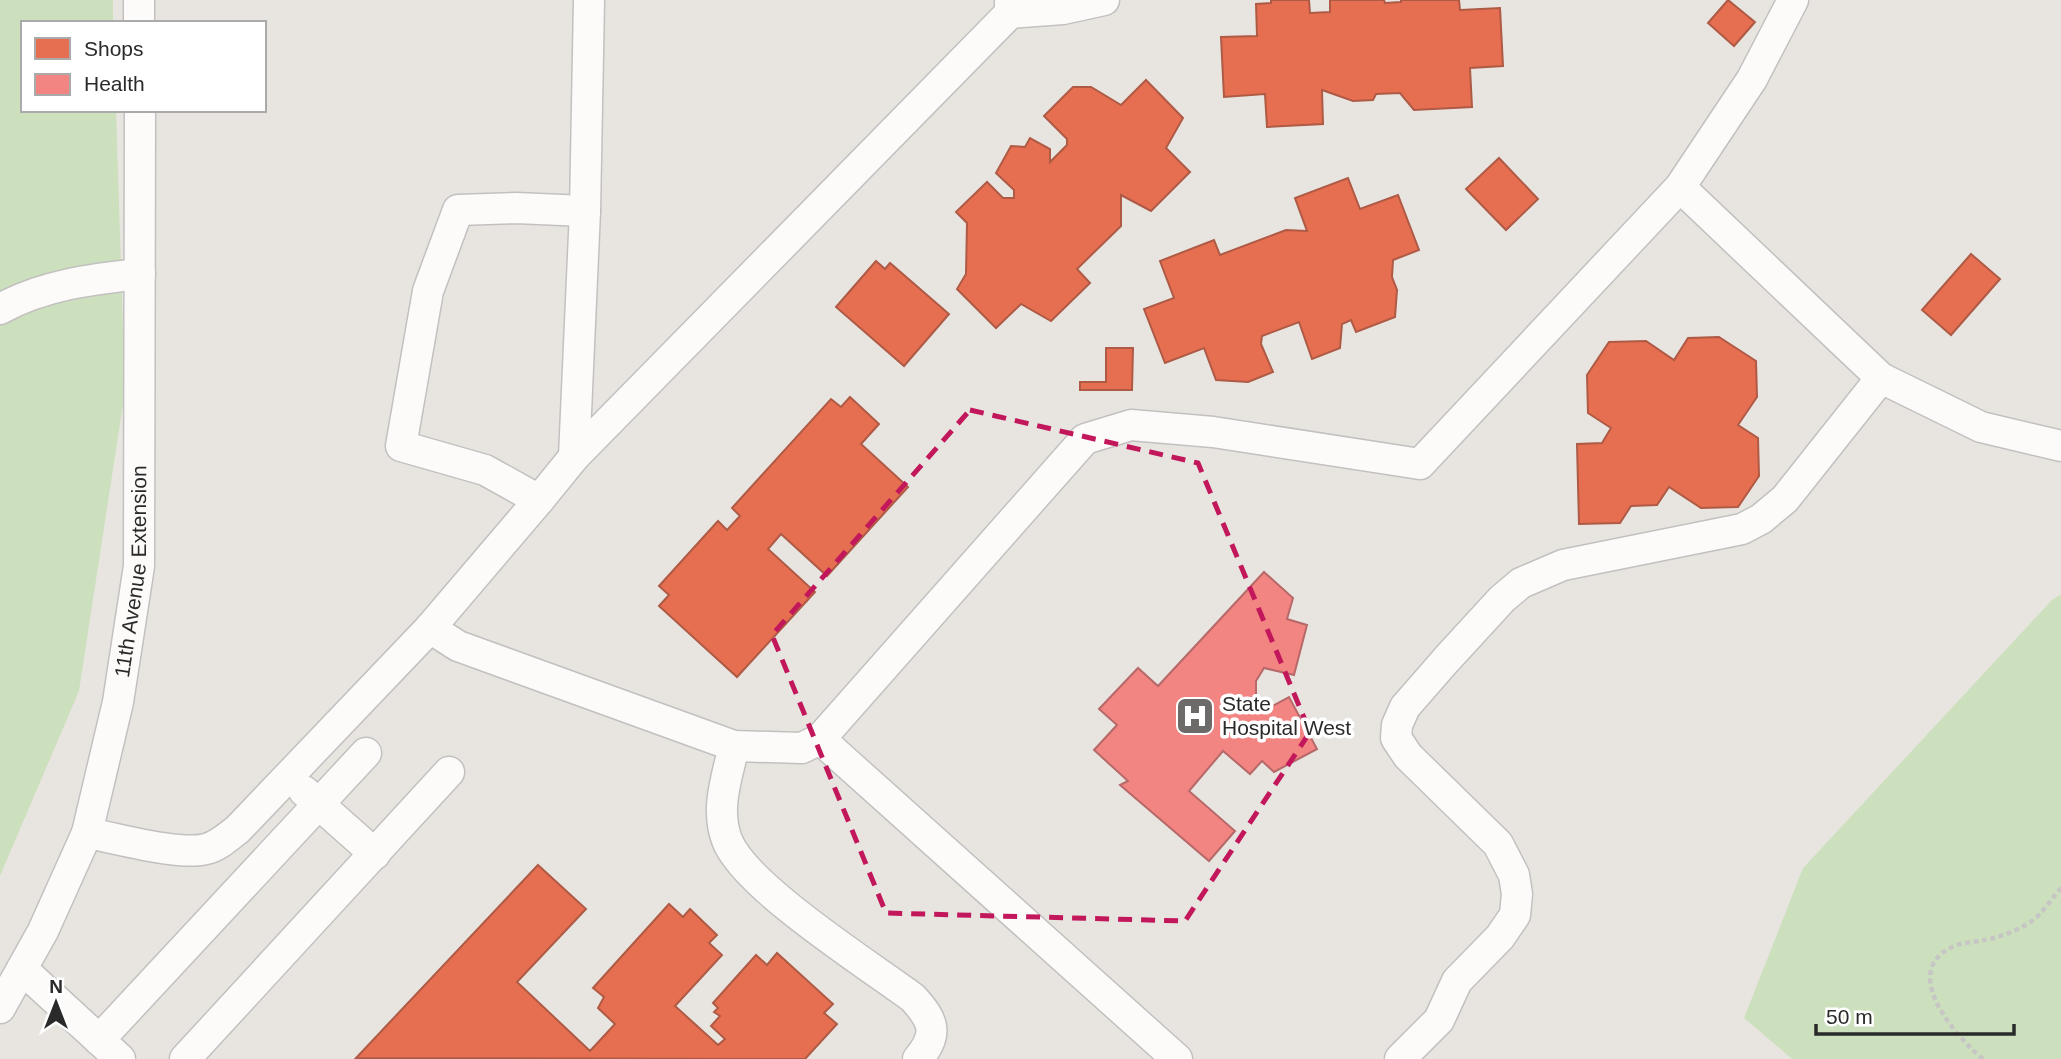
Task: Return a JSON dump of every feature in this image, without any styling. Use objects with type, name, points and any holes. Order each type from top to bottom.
[{"type":"street","points":[[139,0],[139,21]]},
{"type":"street","points":[[573,457],[585,211],[589,0]]},
{"type":"street","points":[[87,833],[187,851],[207,849],[238,829],[430,628],[540,500],[573,457],[1010,6],[1063,9],[1104,0]]},
{"type":"street","points":[[430,628],[458,646],[734,746],[802,748],[820,739],[1085,439],[1131,425],[1213,432],[1420,464],[1680,187],[1752,79],[1793,0]]},
{"type":"street","name":"11th Avenue Extension","points":[[0,1008],[43,931],[87,833],[118,702],[139,566],[140,112]]},
{"type":"street","points":[[1680,187],[1881,378],[1981,427],[2061,446]]},
{"type":"street","points":[[540,500],[485,470],[401,446],[428,291],[458,209],[585,211]]},
{"type":"street","points":[[0,309],[17,300],[80,281],[140,274]]},
{"type":"street","points":[[1400,1059],[1439,1020],[1457,981],[1500,937],[1515,915],[1517,894],[1514,875],[1499,844],[1408,756],[1396,738],[1397,725],[1405,707],[1502,599],[1521,583],[1563,565],[1742,529],[1761,519],[1785,499],[1881,378]]},
{"type":"street","points":[[820,739],[1178,1059]]},
{"type":"street","points":[[734,746],[721,811],[727,842],[737,860],[784,904],[913,998],[925,1010],[932,1025],[930,1044],[918,1059]]},
{"type":"street","points":[[22,969],[110,1049],[319,804],[366,753]]},
{"type":"street","points":[[185,1059],[449,772]]},
{"type":"street","points":[[288,776],[375,854]]},
{"type":"path","points":[[1983,1059],[1966,1045],[1933,997],[1930,981],[1933,965],[1957,945],[1997,937],[2030,922],[2049,905],[2061,888]]},
{"type":"highlighted area","points":[[970,410],[1198,463],[1310,732],[1185,921],[886,913],[772,635]]},
{"type":"green space","points":[[0,0],[113,0],[113,21],[21,21],[21,112],[116,112],[125,391],[79,691],[0,876]]},
{"type":"green space","points":[[2061,594],[2061,1059],[1792,1059],[1744,1018],[1803,868],[2052,600]]},
{"type":"building: Shops","points":[[1271,0],[1309,0],[1310,13],[1330,12],[1330,0],[1384,0],[1385,3],[1401,0],[1459,0],[1460,10],[1500,8],[1503,66],[1470,68],[1472,107],[1414,110],[1400,93],[1376,94],[1373,100],[1353,101],[1322,90],[1323,124],[1267,127],[1265,94],[1224,97],[1221,37],[1257,36],[1256,4],[1271,3]]},
{"type":"building: Shops","points":[[1728,0],[1755,22],[1734,46],[1708,23]]},
{"type":"building: Shops","points":[[1146,80],[1183,118],[1166,148],[1190,172],[1151,211],[1121,195],[1121,226],[1077,269],[1090,283],[1051,321],[1021,304],[996,328],[957,289],[966,274],[967,223],[956,212],[987,182],[1003,198],[1014,198],[1014,190],[996,173],[1011,146],[1025,147],[1030,138],[1050,149],[1050,162],[1067,145],[1067,139],[1044,116],[1073,87],[1091,87],[1121,105]]},
{"type":"building: Shops","points":[[1499,158],[1538,199],[1506,230],[1466,189]]},
{"type":"building: Shops","points":[[1348,178],[1360,209],[1398,195],[1419,250],[1393,260],[1392,277],[1397,290],[1395,317],[1356,332],[1351,320],[1342,324],[1340,348],[1312,359],[1299,322],[1262,336],[1261,344],[1273,372],[1248,382],[1216,380],[1204,348],[1165,363],[1144,309],[1174,298],[1160,261],[1214,240],[1220,255],[1286,230],[1307,231],[1295,198]]},
{"type":"building: Shops","points":[[1971,254],[2000,279],[1951,335],[1922,310]]},
{"type":"building: Shops","points":[[876,261],[885,269],[890,263],[949,314],[904,366],[836,307]]},
{"type":"building: Shops","points":[[1719,337],[1756,361],[1757,397],[1738,425],[1758,438],[1759,476],[1738,507],[1701,508],[1669,487],[1657,505],[1631,506],[1620,523],[1579,524],[1577,444],[1602,443],[1611,428],[1588,413],[1587,375],[1609,342],[1646,341],[1674,360],[1688,338]]},
{"type":"building: Shops","points":[[1106,348],[1133,348],[1132,390],[1080,390],[1080,382],[1106,382]]},
{"type":"building: Shops","points":[[850,397],[879,424],[861,444],[908,487],[827,576],[781,534],[768,549],[815,592],[737,677],[659,606],[669,595],[659,586],[718,521],[727,530],[740,516],[732,508],[831,399],[841,407]]},
{"type":"building: Shops","points":[[538,865],[586,909],[517,982],[590,1051],[615,1024],[598,1008],[604,997],[593,988],[669,904],[683,917],[690,909],[717,935],[709,943],[722,955],[675,1006],[718,1045],[725,1039],[711,1026],[720,1016],[714,1012],[718,1008],[713,1003],[756,955],[767,965],[777,953],[833,1004],[824,1013],[837,1024],[805,1059],[356,1058]]},
{"type":"building: Health","points":[[1264,572],[1293,598],[1287,619],[1307,625],[1294,675],[1264,668],[1256,681],[1256,697],[1267,709],[1289,697],[1317,749],[1274,772],[1262,761],[1250,774],[1223,751],[1189,791],[1235,831],[1209,861],[1120,785],[1128,781],[1094,750],[1117,725],[1099,709],[1138,668],[1158,686]]},
{"type":"place","name":"State Hospital West","points":[[1195,716]]}]
